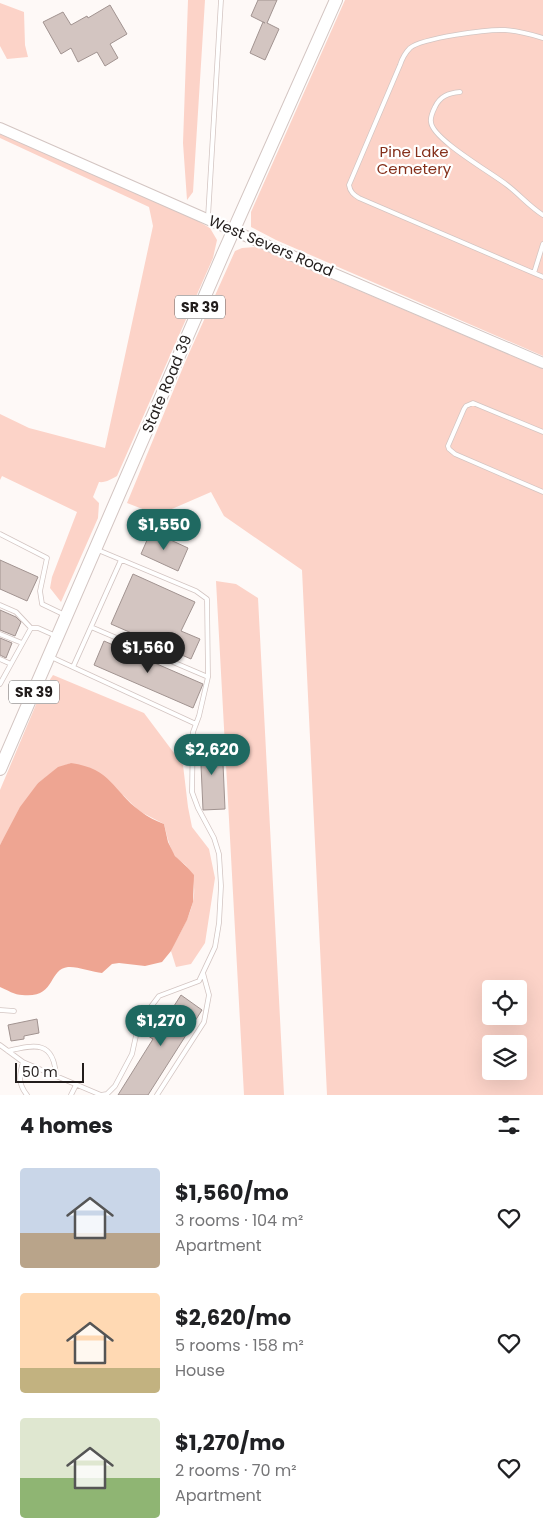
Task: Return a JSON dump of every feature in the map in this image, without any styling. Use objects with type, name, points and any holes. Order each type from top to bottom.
[{"type":"main road","name":"State Road 39","points":[[0,769],[336,0]]},
{"type":"street","name":"West Severs Road","points":[[0,128],[234,231],[543,363]]},
{"type":"lane","points":[[208,219],[221,0]]},
{"type":"lane","points":[[543,38],[524,32],[484,31],[416,44],[410,49],[400,65],[349,185],[353,194],[359,198],[543,277]]},
{"type":"lane","points":[[460,92],[448,93],[438,101],[433,111],[431,122],[435,132],[508,186],[543,215]]},
{"type":"lane","points":[[534,273],[543,244]]},
{"type":"lane","points":[[543,432],[473,403],[464,409],[448,446],[455,454],[543,492]]},
{"type":"lane","points":[[0,534],[47,558],[40,591],[42,604],[67,616]]},
{"type":"lane","points":[[0,1045],[23,1062],[101,1095],[107,1094],[115,1086],[132,1054],[139,1022],[159,996],[199,981],[215,947],[219,923],[221,886],[219,854],[214,838],[192,792],[194,732],[208,677],[207,599],[196,591],[96,549]]},
{"type":"lane","points":[[73,667],[121,560]]},
{"type":"lane","points":[[0,604],[16,612],[31,628],[38,628],[58,637]]},
{"type":"lane","points":[[91,627],[208,677]]},
{"type":"lane","points":[[0,684],[31,628]]},
{"type":"lane","points":[[0,634],[22,643]]},
{"type":"lane","points":[[50,656],[196,724]]},
{"type":"lane","points":[[0,659],[11,664]]},
{"type":"lane","points":[[157,1095],[204,1022],[209,995],[203,974]]},
{"type":"lane","points":[[0,1010],[14,1011]]},
{"type":"lane","points":[[8,1051],[29,1046],[38,1046],[47,1050],[55,1063],[56,1076]]},
{"type":"lane","points":[[23,1062],[19,1077],[22,1089],[27,1095]]},
{"type":"lane","points":[[71,1095],[76,1085]]},
{"type":"green space","points":[[188,0],[205,0],[193,192],[187,200],[183,143]]},
{"type":"green space","name":"Pine Lake Cemetery","points":[[345,0],[543,0],[543,356],[276,240],[251,227],[251,212]]},
{"type":"green space","points":[[0,3],[24,12],[25,45],[28,57],[7,59],[0,46]]},
{"type":"green space","points":[[0,134],[196,220],[210,228],[217,240],[213,258],[117,476],[99,482],[93,497],[99,503],[98,518],[61,602],[50,588],[52,577],[77,512],[2,476],[0,480],[0,414],[29,428],[105,448],[153,226],[149,207],[0,138]]},
{"type":"green space","points":[[257,247],[543,369],[543,1095],[327,1095],[302,570],[224,516],[211,492],[158,515],[127,503],[186,360],[235,251],[242,248]]},
{"type":"green space","points":[[216,581],[236,584],[258,598],[284,1095],[244,1095]]},
{"type":"green space","points":[[53,675],[144,713],[183,765],[192,827],[209,849],[215,878],[205,943],[191,964],[176,967],[171,951],[190,911],[194,890],[193,879],[187,866],[174,853],[168,841],[164,824],[139,811],[124,796],[71,763],[58,768],[38,783],[0,845],[0,790],[40,695]]},
{"type":"shaded area","points":[[71,763],[85,766],[103,775],[140,811],[164,824],[168,842],[175,856],[194,875],[193,902],[187,920],[171,951],[162,962],[145,966],[112,964],[102,973],[68,967],[57,973],[41,993],[33,995],[17,994],[0,987],[0,845],[20,807],[38,783],[58,767]]},
{"type":"building","points":[[258,0],[277,0],[267,23],[279,29],[265,60],[250,53],[263,22],[251,16]]},
{"type":"building","points":[[110,5],[127,34],[110,44],[118,58],[105,66],[97,52],[78,62],[71,48],[61,54],[43,22],[63,12],[71,25],[87,16],[88,18]]},
{"type":"building","points":[[151,531],[188,548],[178,571],[141,554]]},
{"type":"building","points":[[0,560],[38,577],[27,601],[0,589]]},
{"type":"building","points":[[133,574],[195,602],[181,631],[200,639],[191,659],[111,624]]},
{"type":"building","points":[[0,610],[16,617],[21,622],[15,636],[0,630]]},
{"type":"building","points":[[0,638],[12,643],[6,658],[0,655]]},
{"type":"building","points":[[104,641],[203,684],[193,708],[94,665]]},
{"type":"building","points":[[222,741],[225,809],[203,810],[200,742]]},
{"type":"building","points":[[181,995],[202,1010],[148,1095],[118,1095],[153,1039],[143,1033],[155,1014],[165,1020]]},
{"type":"building","points":[[37,1019],[39,1033],[24,1036],[24,1039],[11,1041],[8,1025]]}]
